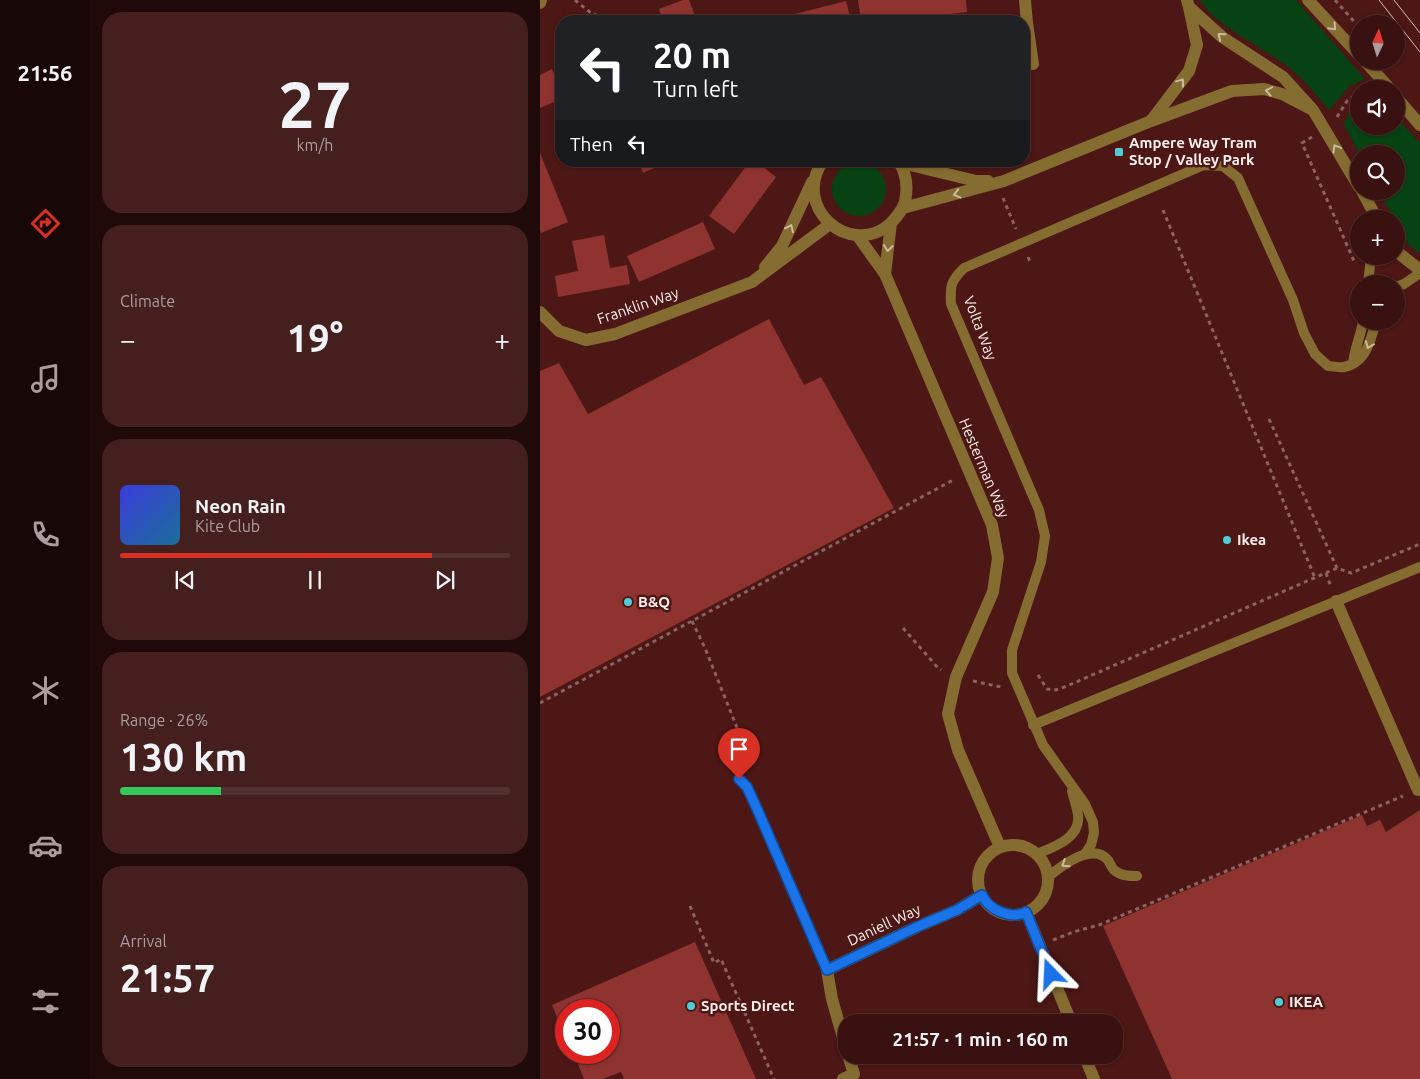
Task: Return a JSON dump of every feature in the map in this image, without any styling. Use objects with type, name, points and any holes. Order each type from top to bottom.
[{"type":"street","points":[[1025,0],[1026,15]]},
{"type":"street","points":[[1308,0],[1350,44]]},
{"type":"street","points":[[1188,3],[1222,37],[1283,77],[1313,110],[1350,172]]},
{"type":"street","points":[[1151,121],[1189,71],[1197,45],[1188,3]]},
{"type":"street","points":[[1030,46],[1033,64]]},
{"type":"street","points":[[1373,70],[1382,80]]},
{"type":"street","points":[[903,208],[1004,181],[1151,121],[1232,91],[1264,89],[1282,94],[1313,110]]},
{"type":"street","points":[[1405,108],[1420,125]]},
{"type":"street","points":[[819,167],[813,184],[814,196],[819,212],[830,224],[842,232],[858,235],[869,234],[884,228],[897,218],[903,208],[907,192],[906,176],[901,167]]},
{"type":"street","name":"Franklin Way","points":[[752,282],[782,246],[819,167]]},
{"type":"street","points":[[921,167],[976,181],[1004,181]]},
{"type":"street","name":"Hesterman Way","points":[[885,274],[891,223]]},
{"type":"street","name":"Franklin Way","points":[[540,312],[559,331],[586,340],[615,334],[752,282],[830,224]]},
{"type":"street","name":"Hesterman Way","points":[[858,235],[885,274],[992,525],[998,558],[993,592],[956,677],[948,714],[958,750],[1000,847]]},
{"type":"street","points":[[1405,258],[1420,271]]},
{"type":"street","points":[[1336,601],[1418,790]]},
{"type":"street","points":[[1008,845],[1020,846],[1031,850],[1037,854],[1044,864],[1048,877],[1047,889],[1037,906],[1026,912],[1010,915],[994,909],[982,895],[978,881],[980,869],[989,854],[1000,847],[1008,845]]},
{"type":"street","name":"Daniell Way","points":[[827,970],[957,910],[982,895]]},
{"type":"street","points":[[1026,912],[1068,1014]]},
{"type":"street","points":[[827,970],[838,1020]]},
{"type":"street","points":[[843,1079],[854,1074],[851,1064]]},
{"type":"street","points":[[1088,1064],[1094,1079]]},
{"type":"lane","name":"Volta Way","points":[[1084,855],[1091,844],[1094,833],[1093,822],[1085,804],[1043,745],[1012,673],[1012,650],[1041,562],[1044,536],[1039,510],[952,304],[950,288],[954,278],[964,268],[1204,165],[1223,166],[1238,178],[1292,300],[1304,333],[1315,354],[1328,366],[1344,367],[1353,364]]},
{"type":"lane","points":[[1370,265],[1370,275]]},
{"type":"lane","points":[[1405,283],[1420,271]]},
{"type":"lane","points":[[1353,364],[1354,352],[1362,330]]},
{"type":"lane","points":[[1353,364],[1365,354],[1373,330]]},
{"type":"lane","points":[[1033,724],[1420,567]]},
{"type":"lane","points":[[739,779],[747,787],[827,970]]},
{"type":"lane","name":"Volta Way","points":[[1037,854],[1069,837],[1076,828],[1078,817],[1071,785]]},
{"type":"lane","points":[[1048,877],[1066,862],[1084,855],[1096,853],[1107,859],[1113,870],[1121,875],[1137,876]]},
{"type":"path","points":[[574,0],[595,15]]},
{"type":"path","points":[[1335,0],[1350,17]]},
{"type":"path","points":[[1337,117],[1350,99]]},
{"type":"path","points":[[1315,134],[1302,143],[1357,269],[1370,272]]},
{"type":"path","points":[[1003,197],[1016,228]]},
{"type":"path","points":[[1163,210],[1316,578]]},
{"type":"path","points":[[1269,419],[1337,568]]},
{"type":"path","points":[[540,703],[968,472]]},
{"type":"path","points":[[1038,676],[1047,688],[1056,690],[1337,568],[1351,573],[1420,544]]},
{"type":"path","points":[[692,621],[744,744],[739,779]]},
{"type":"path","points":[[1040,946],[1073,932],[1099,925],[1418,790]]},
{"type":"path","points":[[690,906],[714,963],[721,959],[774,1079]]},
{"type":"green space","points":[[1200,0],[1296,0],[1350,62],[1350,70],[1357,70],[1365,79],[1350,80],[1350,86],[1329,110],[1309,86],[1292,70],[1227,27]]},
{"type":"green space","points":[[1350,110],[1350,135],[1405,135],[1405,127],[1420,143],[1420,253],[1405,240],[1405,210],[1389,210],[1384,200],[1405,200],[1405,145],[1354,145],[1344,124]]},
{"type":"green space","points":[[843,167],[875,167],[882,174],[886,184],[886,194],[882,204],[874,212],[864,216],[854,216],[844,212],[836,204],[832,194],[832,184],[836,174]]},
{"type":"building","points":[[683,0],[689,0],[695,15],[661,15],[659,9]]},
{"type":"building","points":[[858,0],[966,0],[967,12],[942,15],[860,15]]},
{"type":"building","points":[[846,1],[850,15],[791,15]]},
{"type":"building","points":[[552,69],[555,76],[555,102],[540,108],[540,75]]},
{"type":"building","points":[[540,153],[568,222],[541,233],[540,230]]},
{"type":"building","points":[[641,167],[656,167],[643,173]]},
{"type":"building","points":[[746,167],[763,167],[776,177],[734,234],[709,216]]},
{"type":"building","points":[[703,222],[715,249],[639,282],[627,256]]},
{"type":"building","points":[[604,235],[610,268],[627,265],[630,284],[558,297],[555,276],[578,271],[572,241]]},
{"type":"building","name":"B&Q","points":[[769,319],[804,385],[821,377],[894,508],[540,697],[540,371],[559,363],[588,414]]},
{"type":"building","name":"IKEA","points":[[1420,810],[1420,1079],[1172,1079],[1103,926],[1362,815],[1367,826],[1380,820],[1386,832]]},
{"type":"building","points":[[695,942],[756,1079],[624,1079],[621,1072],[603,1079],[584,1079],[578,1064],[620,1064],[620,999],[566,999]]},
{"type":"tram line","points":[[1379,0],[1420,52]]},
{"type":"tram line","points":[[1394,0],[1420,33]]},
{"type":"place","name":"Ampere Way Tram Stop / Valley Park","points":[[1119,152]]},
{"type":"place","name":"Ikea","points":[[1227,540]]},
{"type":"place","name":"B&Q","points":[[628,602]]},
{"type":"place","name":"IKEA","points":[[1279,1002]]},
{"type":"place","name":"Sports Direct","points":[[691,1006]]},
{"type":"route","points":[[739,779],[747,787],[827,970],[957,910],[982,895],[994,909],[1010,915],[1026,912],[1051,974]]}]
